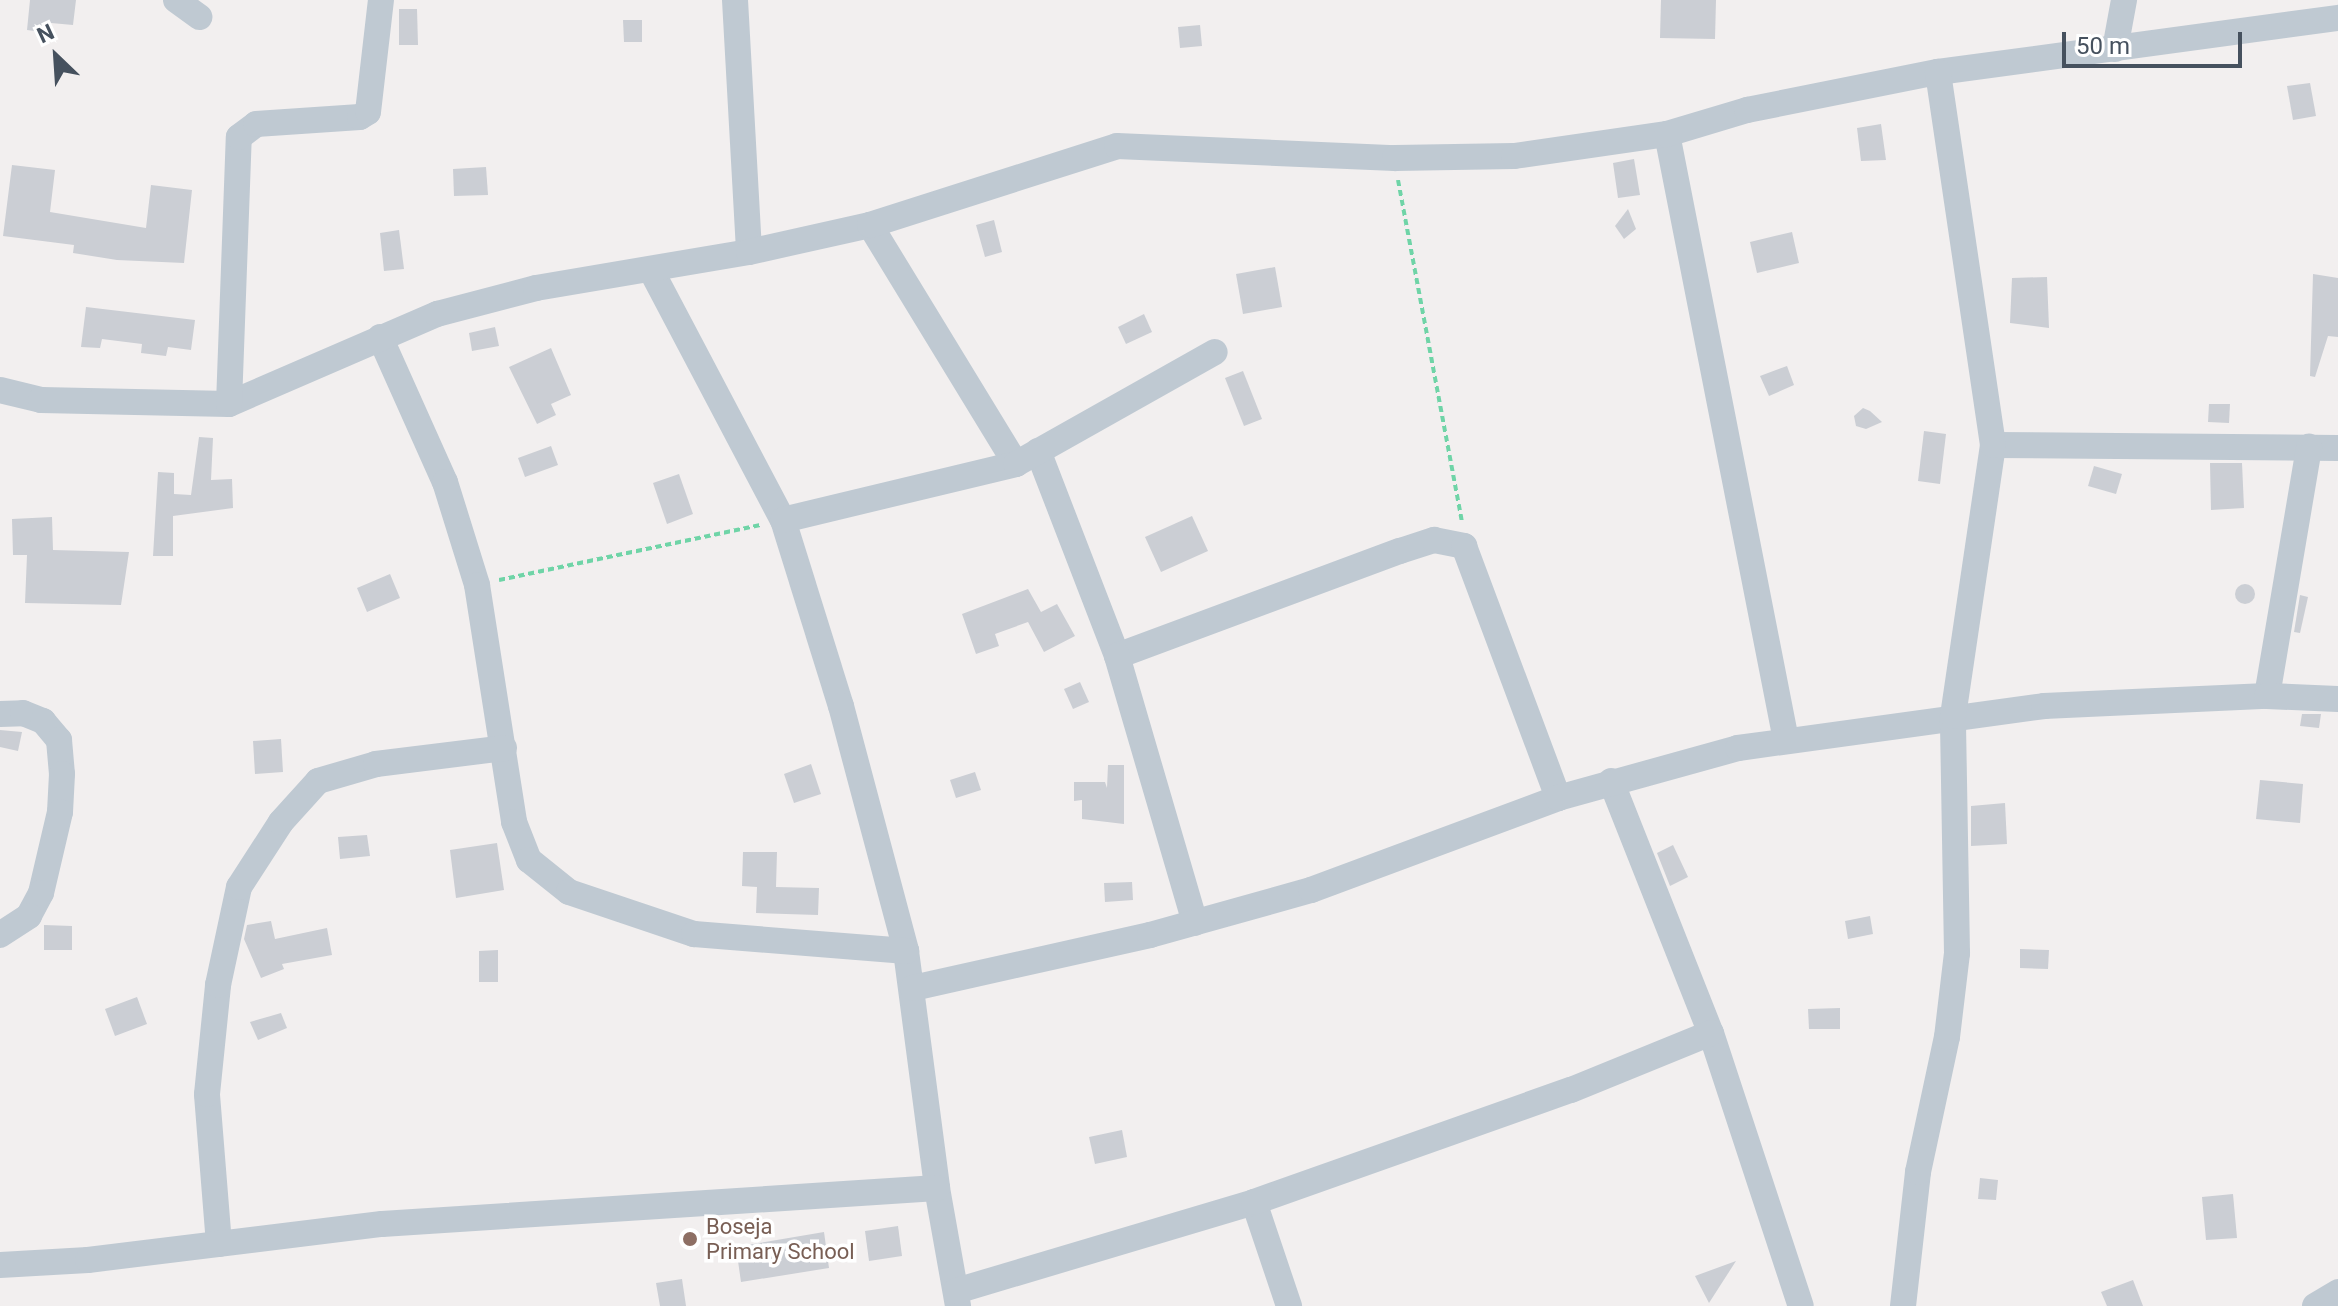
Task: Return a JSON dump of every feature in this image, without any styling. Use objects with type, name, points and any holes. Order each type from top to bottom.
[{"type":"street","points":[[176,0],[199,17]]},
{"type":"street","points":[[229,404],[239,137],[256,124],[360,117],[368,112],[381,0]]},
{"type":"street","points":[[735,0],[749,252]]},
{"type":"street","points":[[2115,49],[2124,0]]},
{"type":"street","points":[[0,390],[41,400],[229,404],[437,314],[536,288],[749,252],[870,225],[1117,146],[1395,158],[1514,156],[1667,134],[1747,110],[1938,72],[2338,18]]},
{"type":"street","points":[[1903,1306],[1918,1172],[1947,1037],[1957,953],[1953,716],[1993,445],[1938,72]]},
{"type":"street","points":[[1667,134],[1786,740]]},
{"type":"street","points":[[870,225],[1027,457],[1117,656],[1195,923]]},
{"type":"street","points":[[651,270],[783,520],[841,706],[906,951],[937,1188],[957,1299],[1254,1202],[1571,1090],[1711,1033]]},
{"type":"street","points":[[380,337],[445,482],[477,585],[514,822],[529,860],[569,892],[694,934],[906,951]]},
{"type":"street","points":[[783,520],[1027,457],[1215,352]]},
{"type":"street","points":[[1993,445],[2338,448]]},
{"type":"street","points":[[2267,696],[2309,447]]},
{"type":"street","points":[[1117,656],[1434,540],[1464,546],[1558,798]]},
{"type":"street","points":[[913,988],[1195,923],[1311,890],[1611,781],[1786,740],[1953,716],[2267,696],[2338,699]]},
{"type":"street","points":[[0,714],[23,713],[43,721],[59,740],[62,774],[60,812],[41,893],[24,922],[0,935]]},
{"type":"street","points":[[219,1244],[207,1094],[218,985],[239,887],[281,822],[318,781],[376,764],[504,748]]},
{"type":"street","points":[[1611,781],[1711,1033],[1801,1306]]},
{"type":"street","points":[[0,1265],[219,1244],[382,1224],[937,1188]]},
{"type":"street","points":[[1254,1202],[1289,1306]]},
{"type":"street","points":[[2315,1306],[2338,1292]]},
{"type":"path","points":[[1395,158],[1464,546]]},
{"type":"path","points":[[477,585],[783,520]]},
{"type":"building","points":[[30,0],[76,0],[73,25],[51,23],[50,33],[27,30]]},
{"type":"building","points":[[1661,0],[1716,0],[1715,39],[1660,38]]},
{"type":"building","points":[[399,9],[417,9],[418,45],[399,45]]},
{"type":"building","points":[[623,20],[642,20],[642,42],[624,42]]},
{"type":"building","points":[[1200,25],[1202,46],[1180,48],[1178,27]]},
{"type":"building","points":[[2310,83],[2316,116],[2293,120],[2287,86]]},
{"type":"building","points":[[1881,124],[1886,160],[1861,161],[1857,128]]},
{"type":"building","points":[[1634,159],[1640,195],[1618,198],[1613,163]]},
{"type":"building","points":[[12,165],[55,170],[50,212],[146,228],[151,185],[192,190],[184,263],[117,260],[73,253],[74,245],[3,236]]},
{"type":"building","points":[[486,167],[488,195],[454,196],[453,169]]},
{"type":"building","points":[[1628,209],[1636,229],[1624,239],[1615,226]]},
{"type":"building","points":[[994,220],[1002,252],[985,257],[976,225]]},
{"type":"building","points":[[399,230],[404,269],[384,271],[380,233]]},
{"type":"building","points":[[1792,232],[1799,263],[1757,273],[1750,242]]},
{"type":"building","points":[[1275,267],[1282,307],[1243,314],[1236,274]]},
{"type":"building","points":[[2313,274],[2338,278],[2338,337],[2328,336],[2315,377],[2310,376]]},
{"type":"building","points":[[2047,277],[2049,328],[2010,323],[2012,278]]},
{"type":"building","points":[[86,307],[195,320],[191,350],[168,347],[166,356],[141,353],[142,344],[102,339],[100,348],[81,347]]},
{"type":"building","points":[[1144,314],[1152,332],[1126,344],[1118,327]]},
{"type":"building","points":[[495,327],[499,346],[472,351],[469,333]]},
{"type":"building","points":[[551,348],[571,395],[551,404],[556,415],[537,424],[509,367]]},
{"type":"building","points":[[1787,366],[1794,385],[1769,396],[1760,376]]},
{"type":"building","points":[[1243,371],[1262,419],[1244,426],[1225,378]]},
{"type":"building","points":[[2209,404],[2230,404],[2229,423],[2208,422]]},
{"type":"building","points":[[1863,408],[1882,422],[1866,429],[1856,426],[1854,416]]},
{"type":"building","points":[[1924,431],[1946,434],[1940,484],[1918,481]]},
{"type":"building","points":[[199,437],[213,438],[211,480],[232,479],[233,508],[173,516],[173,556],[153,556],[158,472],[174,473],[174,494],[191,495]]},
{"type":"building","points":[[551,446],[558,465],[525,477],[518,458]]},
{"type":"building","points":[[2210,463],[2242,463],[2244,508],[2211,510]]},
{"type":"building","points":[[2094,466],[2122,474],[2116,494],[2088,486]]},
{"type":"building","points":[[679,474],[693,514],[667,524],[653,483]]},
{"type":"building","points":[[1192,516],[1208,551],[1161,572],[1145,537]]},
{"type":"building","points":[[52,517],[53,550],[129,552],[121,605],[25,603],[27,555],[13,555],[12,519]]},
{"type":"building","points":[[390,574],[400,598],[367,612],[357,588]]},
{"type":"building","points":[[2241,584],[2249,584],[2255,594],[2249,604],[2241,604],[2235,598],[2235,590]]},
{"type":"building","points":[[1028,589],[1041,612],[1057,604],[1075,636],[1044,652],[1028,622],[995,634],[999,646],[976,654],[962,614]]},
{"type":"building","points":[[2300,595],[2308,597],[2300,633],[2294,632]]},
{"type":"building","points":[[1080,682],[1089,702],[1073,709],[1064,689]]},
{"type":"building","points":[[2302,714],[2321,714],[2319,728],[2300,726]]},
{"type":"building","points":[[0,730],[22,732],[18,751],[0,747]]},
{"type":"building","points":[[281,739],[283,772],[255,774],[253,741]]},
{"type":"building","points":[[811,764],[821,794],[794,803],[784,774]]},
{"type":"building","points":[[1108,765],[1124,765],[1124,824],[1082,819],[1082,800],[1074,801],[1074,782],[1105,782],[1107,788]]},
{"type":"building","points":[[975,772],[981,790],[956,798],[950,780]]},
{"type":"building","points":[[2260,780],[2303,784],[2300,823],[2256,819]]},
{"type":"building","points":[[2005,803],[2007,844],[1971,846],[1971,806]]},
{"type":"building","points":[[367,835],[370,856],[340,859],[338,837]]},
{"type":"building","points":[[497,843],[504,890],[456,898],[450,850]]},
{"type":"building","points":[[1673,845],[1688,877],[1670,886],[1657,853]]},
{"type":"building","points":[[743,852],[777,852],[776,887],[819,888],[818,915],[756,913],[757,887],[742,886]]},
{"type":"building","points":[[1132,882],[1133,900],[1105,902],[1104,883]]},
{"type":"building","points":[[1870,916],[1873,934],[1848,939],[1845,921]]},
{"type":"building","points":[[271,921],[275,939],[327,928],[332,955],[282,964],[284,969],[261,978],[244,939],[247,925]]},
{"type":"building","points":[[44,925],[72,926],[72,950],[44,950]]},
{"type":"building","points":[[2020,949],[2049,950],[2048,969],[2020,968]]},
{"type":"building","points":[[498,950],[498,982],[479,982],[479,951]]},
{"type":"building","points":[[137,997],[147,1024],[115,1036],[105,1009]]},
{"type":"building","points":[[1840,1008],[1840,1029],[1809,1029],[1808,1009]]},
{"type":"building","points":[[281,1013],[287,1028],[258,1040],[250,1022]]},
{"type":"building","points":[[1122,1130],[1127,1157],[1095,1164],[1089,1137]]},
{"type":"building","points":[[1980,1178],[1998,1180],[1996,1200],[1978,1199]]},
{"type":"building","points":[[2233,1194],[2237,1238],[2206,1240],[2202,1197]]},
{"type":"building","points":[[898,1226],[902,1256],[869,1261],[865,1231]]},
{"type":"building","points":[[824,1232],[829,1268],[741,1282],[736,1247]]},
{"type":"building","points":[[1736,1261],[1709,1303],[1695,1276]]},
{"type":"building","points":[[682,1279],[686,1306],[660,1306],[656,1283]]},
{"type":"building","points":[[2133,1280],[2143,1306],[2107,1306],[2101,1292]]},
{"type":"place","name":"Boseja Primary School","points":[[690,1239]]}]
